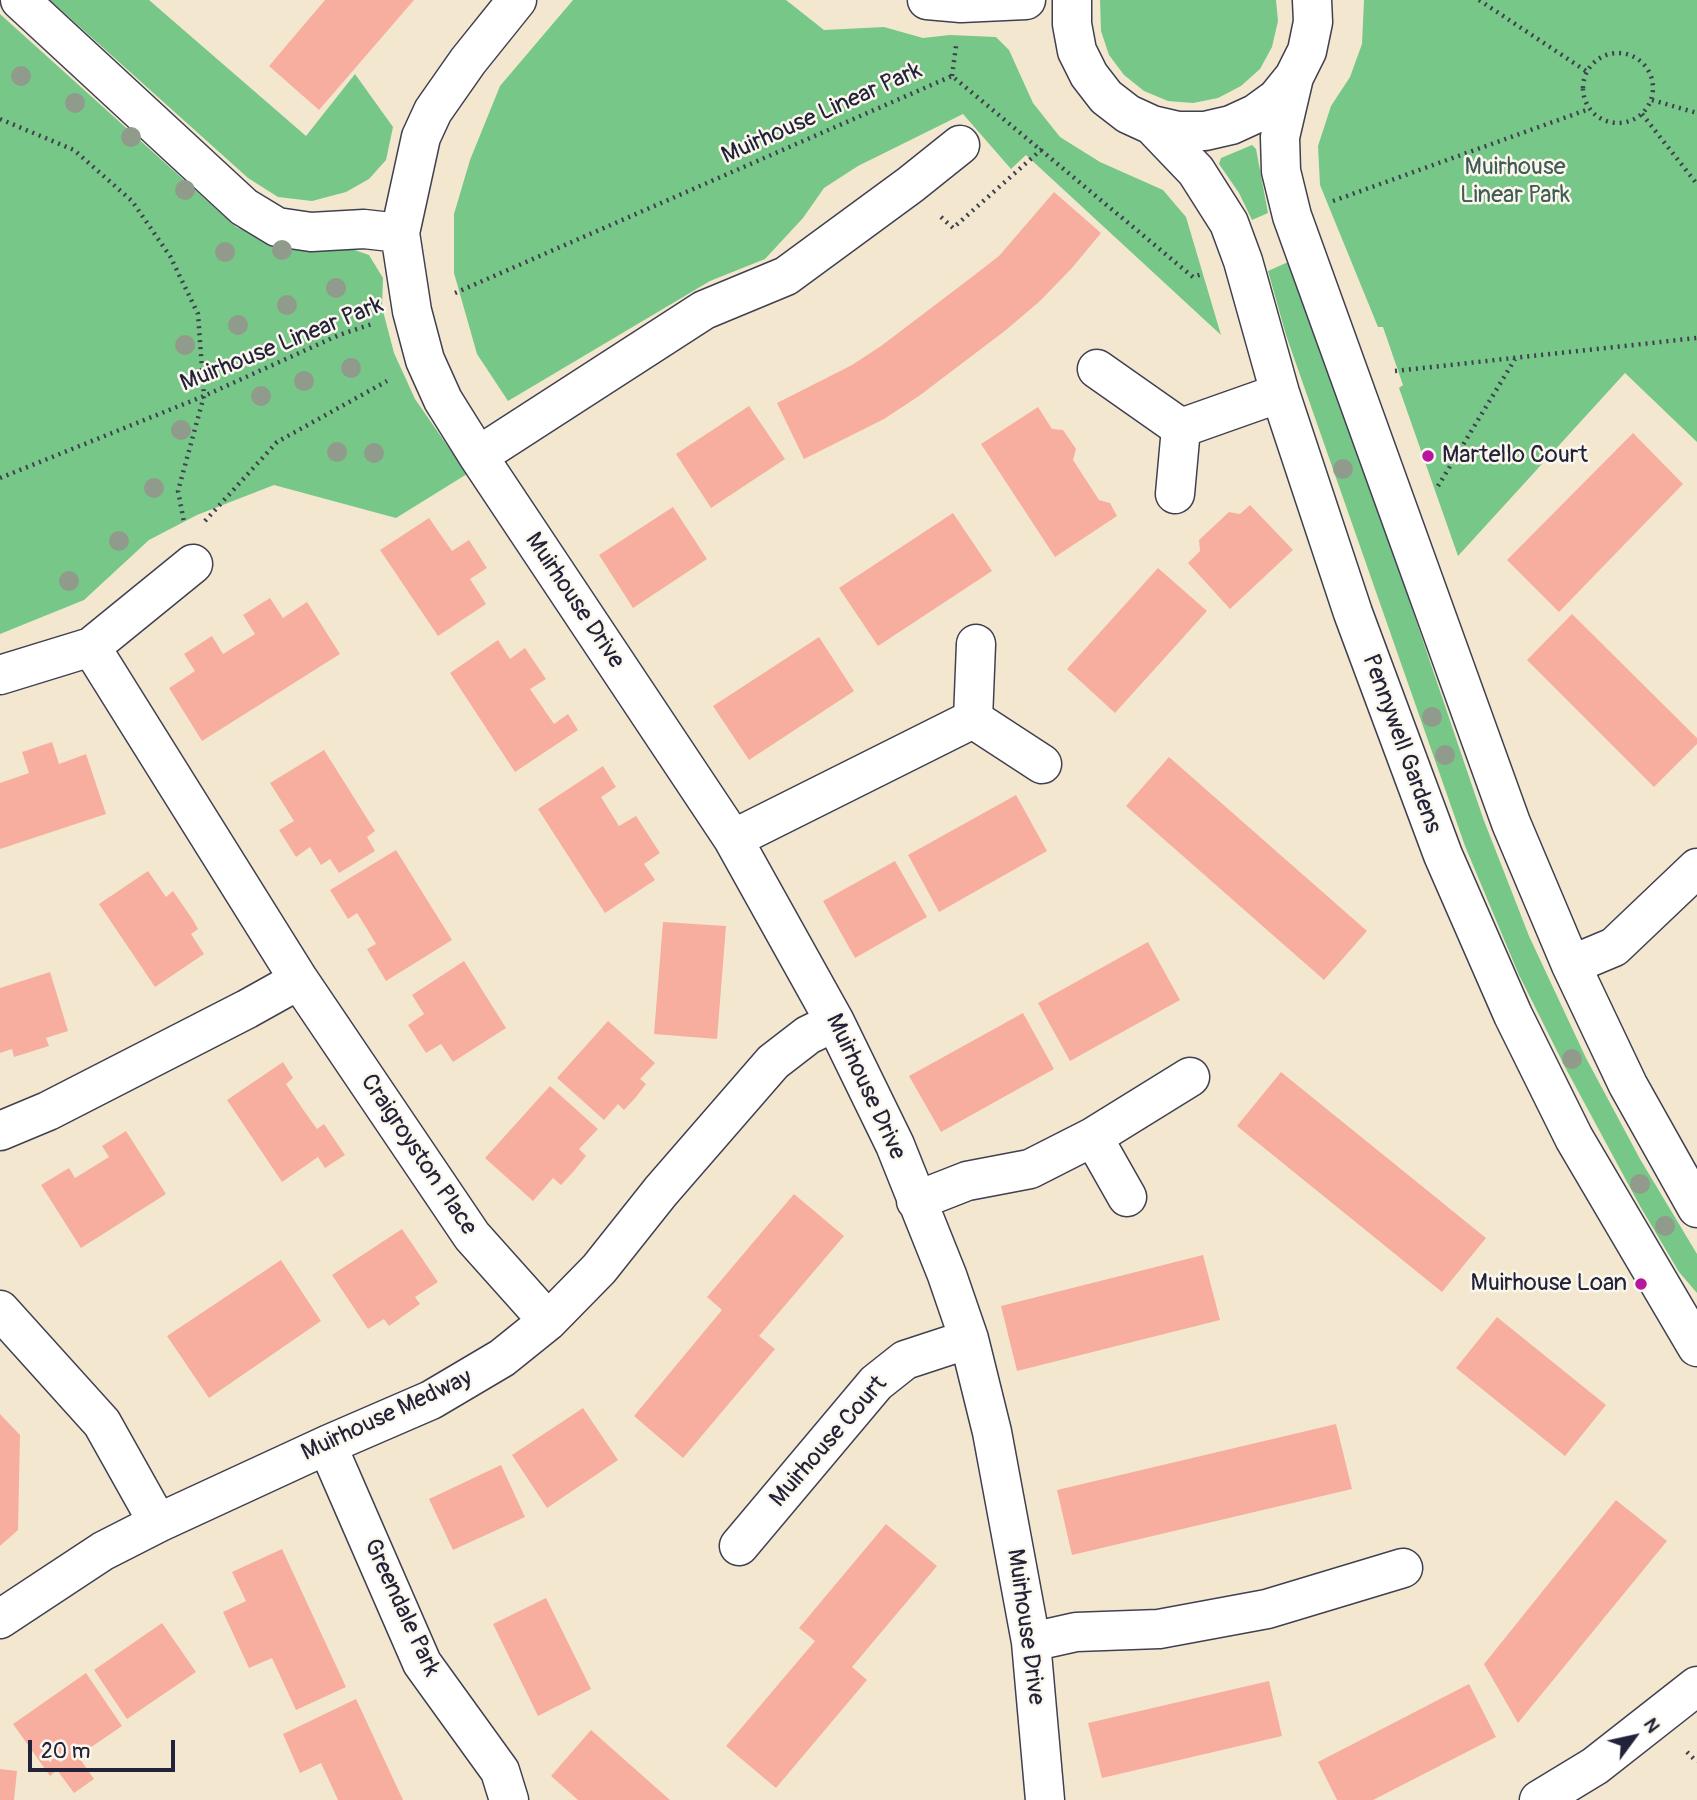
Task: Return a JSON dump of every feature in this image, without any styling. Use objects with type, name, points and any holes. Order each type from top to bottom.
[{"type":"street","points":[[20,0],[244,207],[277,228],[312,232],[364,229],[400,233]]},
{"type":"street","name":"Muirhouse Drive","points":[[517,0],[468,61],[433,111],[421,137],[400,233],[412,311],[425,360],[443,400],[478,456],[733,839],[835,1022],[894,1145],[947,1275],[969,1339],[992,1432],[1031,1642],[1045,1800]]},
{"type":"street","points":[[927,0],[961,3],[1026,0]]},
{"type":"street","name":"Pennywell Gardens","points":[[1072,0],[1072,24],[1077,51],[1089,75],[1106,97],[1128,114],[1152,125],[1178,131],[1205,131],[1231,125],[1266,106],[1294,77]]},
{"type":"street","name":"Pennywell Gardens","points":[[1312,0],[1312,22],[1307,51],[1294,77],[1280,137],[1281,172],[1292,216],[1511,822],[1571,965],[1628,1085],[1697,1208]]},
{"type":"street","name":"Pennywell Gardens","points":[[1152,125],[1196,171],[1229,223],[1243,261],[1280,393],[1367,651],[1443,855],[1502,991],[1574,1138],[1697,1347]]},
{"type":"street","points":[[478,456],[704,310],[786,276],[910,186],[960,145]]},
{"type":"street","points":[[1097,369],[1181,428]]},
{"type":"street","points":[[1181,428],[1280,393]]},
{"type":"street","points":[[1175,494],[1181,428]]},
{"type":"street","points":[[0,675],[91,646],[190,552]]},
{"type":"street","points":[[973,719],[976,644]]},
{"type":"street","name":"Craigroyston Place","points":[[91,646],[299,980],[472,1236],[548,1321]]},
{"type":"street","points":[[733,839],[973,719]]},
{"type":"street","points":[[973,719],[1042,764]]},
{"type":"street","points":[[1571,965],[1614,947],[1697,868]]},
{"type":"street","points":[[0,1131],[48,1111],[299,980]]},
{"type":"street","name":"Muirhouse Medway","points":[[0,1619],[103,1551],[327,1445],[431,1400],[502,1359],[548,1321],[599,1269],[661,1191],[773,1062],[808,1035],[835,1022]]},
{"type":"street","points":[[916,1201],[967,1181],[1030,1169],[1093,1137],[1190,1077]]},
{"type":"street","points":[[1093,1137],[1127,1197]]},
{"type":"street","points":[[0,1310],[102,1423],[158,1523]]},
{"type":"street","name":"Muirhouse Court","points":[[739,1545],[876,1383],[905,1360],[969,1339]]},
{"type":"street","name":"Greendale Park","points":[[327,1445],[422,1663],[500,1771],[509,1800]]},
{"type":"street","points":[[1031,1642],[1076,1632],[1159,1629],[1267,1609],[1403,1568]]},
{"type":"street","points":[[1539,1800],[1595,1766],[1697,1686]]},
{"type":"path","points":[[1479,0],[1586,71]]},
{"type":"path","points":[[1612,52],[1629,54],[1640,59],[1651,75],[1652,100],[1642,114],[1632,120],[1609,122],[1589,108],[1583,95],[1586,71],[1600,57],[1612,52]]},
{"type":"path","name":"Muirhouse Linear Park","points":[[0,478],[204,396],[339,335],[412,311],[953,76],[1194,277],[1243,261]]},
{"type":"path","points":[[1652,100],[1697,113]]},
{"type":"path","points":[[1292,216],[1589,108]]},
{"type":"path","points":[[1642,114],[1697,184]]},
{"type":"path","points":[[0,119],[74,150],[132,201],[170,256],[198,314],[204,396],[178,491],[190,552]]},
{"type":"path","points":[[1351,381],[1397,370],[1697,338]]},
{"type":"path","points":[[1407,536],[1515,358]]},
{"type":"path","points":[[190,552],[277,442],[425,360]]},
{"type":"green space","points":[[50,0],[149,0],[306,136],[355,74],[393,127],[386,160],[369,179],[346,192],[312,201],[278,197],[248,178]]},
{"type":"green space","points":[[573,0],[786,0],[824,30],[884,27],[923,38],[950,35],[996,37],[1009,50],[1033,103],[1060,137],[1100,162],[1163,190],[1186,217],[1221,335],[1026,155],[1011,169],[963,114],[858,166],[824,188],[803,218],[765,259],[710,281],[508,401],[477,354],[454,273],[454,214],[470,160],[500,86]]},
{"type":"green space","points":[[1100,0],[1276,0],[1278,21],[1272,47],[1260,69],[1241,86],[1218,98],[1193,103],[1168,101],[1144,91],[1124,75],[1109,55],[1101,31]]},
{"type":"green space","name":"Muirhouse Linear Park","points":[[1364,0],[1697,0],[1697,442],[1625,373],[1458,556],[1399,388],[1403,385],[1383,327],[1378,327],[1320,185],[1318,146],[1331,106],[1350,77],[1362,44]]},
{"type":"green space","points":[[0,14],[236,227],[266,240],[349,248],[369,255],[383,278],[382,307],[394,353],[415,399],[467,474],[396,518],[274,485],[197,515],[149,540],[84,600],[0,634]]},
{"type":"green space","points":[[1252,145],[1256,149],[1268,213],[1252,220],[1239,193],[1219,164],[1221,158]]},
{"type":"green space","points":[[1288,262],[1401,576],[1483,818],[1529,936],[1586,1058],[1640,1159],[1697,1254],[1697,1293],[1679,1272],[1640,1206],[1565,1067],[1519,975],[1465,846],[1286,335],[1268,271]]},
{"type":"building","points":[[325,0],[414,0],[319,110],[269,66]]},
{"type":"building","points":[[1054,192],[1101,233],[1072,268],[1040,301],[1006,330],[919,396],[884,419],[804,459],[777,403],[852,365],[968,280],[999,256]]},
{"type":"building","points":[[749,406],[785,459],[711,508],[676,454]]},
{"type":"building","points":[[1038,407],[1052,429],[1063,430],[1076,449],[1073,460],[1099,500],[1110,503],[1117,516],[1055,557],[981,444]]},
{"type":"building","points":[[1633,433],[1683,484],[1559,612],[1507,560]]},
{"type":"building","points":[[1250,505],[1293,550],[1230,609],[1188,563],[1200,551],[1199,540],[1229,512],[1240,514]]},
{"type":"building","points":[[673,507],[707,559],[633,608],[599,555]]},
{"type":"building","points":[[953,513],[992,571],[878,646],[839,588]]},
{"type":"building","points":[[429,518],[452,551],[469,540],[487,568],[470,579],[486,604],[438,636],[380,550]]},
{"type":"building","points":[[1158,568],[1207,611],[1115,713],[1067,669]]},
{"type":"building","points":[[270,598],[283,618],[307,602],[340,654],[202,741],[169,688],[195,671],[184,654],[212,636],[223,654],[255,634],[243,615]]},
{"type":"building","points":[[1572,614],[1697,738],[1697,744],[1654,787],[1527,660]]},
{"type":"building","points":[[819,637],[854,691],[749,760],[713,706]]},
{"type":"building","points":[[498,640],[510,659],[525,648],[546,679],[530,689],[554,724],[568,714],[578,730],[515,772],[450,673]]},
{"type":"building","points":[[52,742],[59,764],[86,754],[106,814],[0,849],[0,783],[29,773],[22,752]]},
{"type":"building","points":[[324,750],[375,831],[367,837],[375,851],[339,873],[330,859],[321,865],[310,847],[296,857],[279,830],[294,821],[270,783]]},
{"type":"building","points":[[1169,757],[1367,931],[1324,980],[1126,806]]},
{"type":"building","points":[[603,766],[616,787],[601,797],[619,826],[636,816],[660,853],[644,864],[655,880],[605,913],[538,809]]},
{"type":"building","points":[[1016,795],[1047,851],[939,912],[908,855]]},
{"type":"building","points":[[396,850],[452,940],[386,981],[367,949],[376,944],[367,929],[357,913],[348,919],[330,890]]},
{"type":"building","points":[[895,861],[927,917],[855,958],[823,901]]},
{"type":"building","points":[[148,871],[166,897],[173,891],[193,920],[198,929],[191,934],[204,954],[155,987],[99,904]]},
{"type":"building","points":[[663,922],[726,926],[717,1039],[654,1034]]},
{"type":"building","points":[[1148,942],[1180,1000],[1070,1061],[1038,1003]]},
{"type":"building","points":[[464,961],[506,1028],[453,1062],[441,1044],[426,1053],[408,1025],[424,1014],[412,995]]},
{"type":"building","points":[[50,972],[68,1031],[46,1038],[49,1046],[14,1057],[12,1049],[0,1053],[0,988]]},
{"type":"building","points":[[1023,1013],[1054,1069],[941,1132],[909,1076]]},
{"type":"building","points":[[608,1021],[655,1063],[640,1079],[646,1084],[636,1097],[624,1110],[618,1104],[604,1120],[557,1078]]},
{"type":"building","points":[[283,1062],[293,1078],[286,1084],[317,1129],[324,1124],[345,1155],[325,1168],[318,1157],[282,1182],[227,1100]]},
{"type":"building","points":[[1281,1072],[1486,1238],[1442,1292],[1237,1126]]},
{"type":"building","points":[[550,1086],[598,1129],[579,1149],[586,1156],[573,1172],[561,1185],[553,1178],[533,1201],[485,1158]]},
{"type":"building","points":[[126,1131],[166,1194],[81,1248],[41,1185],[69,1168],[75,1178],[109,1157],[102,1146]]},
{"type":"building","points":[[794,1194],[844,1236],[759,1336],[775,1349],[683,1458],[634,1416],[722,1310],[707,1297]]},
{"type":"building","points":[[402,1229],[438,1282],[415,1297],[420,1304],[389,1326],[384,1319],[368,1329],[332,1275]]},
{"type":"building","points":[[1203,1255],[1220,1320],[1017,1371],[1001,1306]]},
{"type":"building","points":[[281,1260],[321,1321],[209,1398],[167,1336]]},
{"type":"building","points":[[1497,1317],[1606,1405],[1565,1456],[1456,1368]]},
{"type":"building","points":[[583,1408],[618,1460],[547,1508],[512,1455]]},
{"type":"building","points":[[0,1414],[20,1435],[18,1530],[0,1546]]},
{"type":"building","points":[[1336,1424],[1352,1489],[1072,1555],[1057,1490]]},
{"type":"building","points":[[501,1465],[525,1517],[453,1550],[429,1499]]},
{"type":"building","points":[[1616,1500],[1667,1541],[1518,1723],[1484,1664]]},
{"type":"building","points":[[886,1524],[937,1566],[852,1667],[867,1680],[776,1788],[726,1746],[815,1641],[799,1628]]},
{"type":"building","points":[[282,1549],[346,1687],[296,1710],[272,1658],[249,1668],[223,1612],[246,1601],[232,1572]]},
{"type":"building","points":[[546,1598],[591,1689],[538,1716],[493,1624]]},
{"type":"building","points":[[162,1623],[196,1672],[127,1719],[94,1670]]},
{"type":"building","points":[[86,1673],[122,1726],[78,1756],[94,1779],[74,1793],[57,1770],[50,1776],[13,1724]]},
{"type":"building","points":[[1269,1681],[1282,1736],[1102,1778],[1088,1723]]},
{"type":"building","points":[[1469,1684],[1496,1737],[1373,1800],[1337,1800],[1318,1762]]},
{"type":"building","points":[[356,1699],[403,1800],[338,1800],[321,1763],[300,1773],[283,1734]]},
{"type":"building","points":[[591,1730],[670,1800],[578,1800],[551,1776]]},
{"type":"building","points":[[0,1769],[17,1771],[14,1800],[0,1800]]},
{"type":"place","name":"Martello Court","points":[[1428,456]]},
{"type":"place","name":"Muirhouse Loan","points":[[1641,1284]]}]
